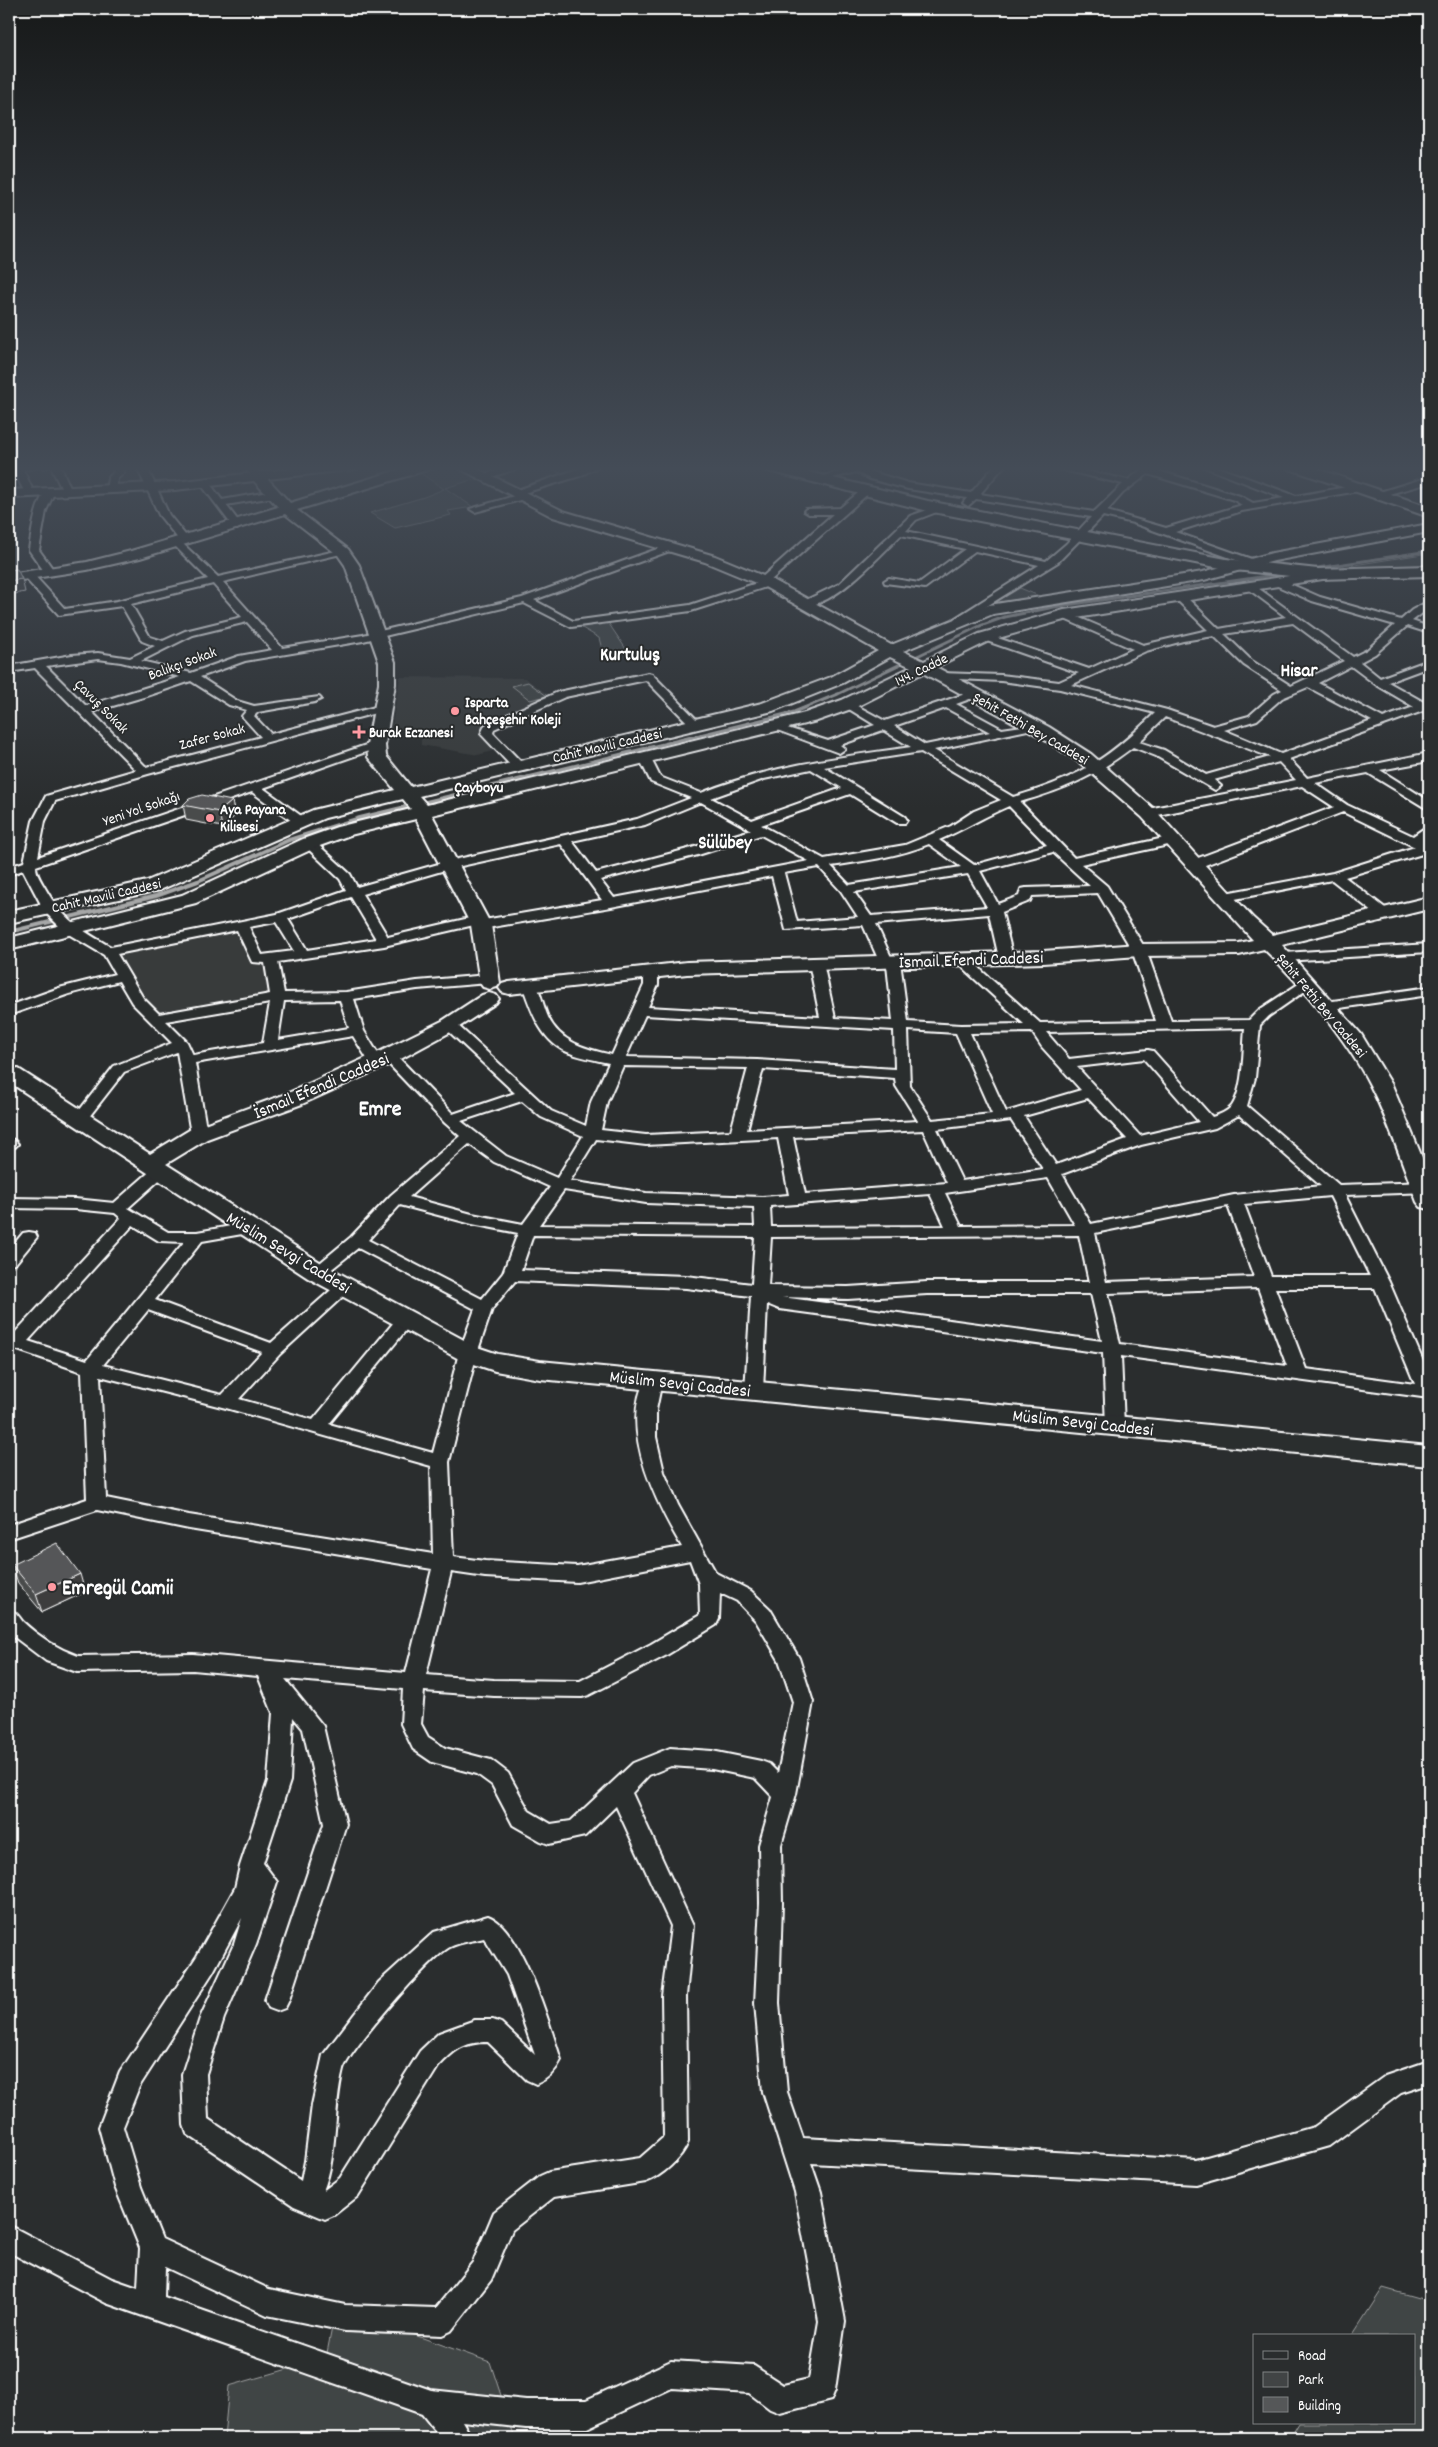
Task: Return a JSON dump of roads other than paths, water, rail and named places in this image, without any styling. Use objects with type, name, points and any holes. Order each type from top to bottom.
[{"type":"street","points":[[32,579],[63,613],[125,602],[224,579]]},
{"type":"street","points":[[154,1019],[278,997],[346,996],[417,985],[494,987],[480,922],[414,802],[380,762],[376,745],[388,674],[385,654],[379,635],[357,579]]},
{"type":"street","points":[[379,635],[525,600],[582,579]]},
{"type":"street","name":"Şehit Fethi Bey Caddesi","points":[[760,579],[1033,726],[1098,768],[1148,813],[1224,897],[1308,984],[1373,1069],[1427,1192]]},
{"type":"street","points":[[525,600],[571,624],[691,608],[766,582],[769,579]]},
{"type":"street","points":[[805,603],[832,593],[850,579]]},
{"type":"street","points":[[890,581],[921,586],[930,579]]},
{"type":"street","name":"Cahit Mavili Caddesi","points":[[9,917],[53,912],[168,881],[300,821],[414,802],[517,765],[767,707],[837,680],[894,653],[958,621],[1024,579]]},
{"type":"street","points":[[958,621],[1006,606],[1191,579]]},
{"type":"street","name":"144. Cadde","points":[[414,802],[645,758],[775,727],[848,704],[927,669],[986,637],[1014,626],[1064,615],[1295,579]]},
{"type":"street","points":[[216,581],[280,652]]},
{"type":"street","points":[[1276,582],[1316,600],[1429,630]]},
{"type":"street","points":[[1251,586],[1378,682],[1427,709]]},
{"type":"street","points":[[1180,598],[1248,663],[1289,690]]},
{"type":"street","points":[[125,602],[146,639],[164,645]]},
{"type":"street","points":[[1210,730],[1253,718],[1278,696],[1371,652],[1429,604]]},
{"type":"street","points":[[1064,615],[1142,649]]},
{"type":"street","points":[[132,661],[189,633],[249,618]]},
{"type":"street","points":[[1060,686],[1087,672],[1142,649],[1215,631],[1295,619]]},
{"type":"street","name":"Balıkçı Sokak","points":[[86,710],[143,694],[234,660],[379,635]]},
{"type":"street","points":[[986,637],[1087,672]]},
{"type":"street","points":[[9,669],[85,656],[132,661],[191,676],[233,703],[254,709],[315,699]]},
{"type":"street","points":[[1378,682],[1429,662]]},
{"type":"street","name":"Çavuş Sokak","points":[[38,664],[86,710],[144,771]]},
{"type":"street","points":[[927,669],[1060,686],[1163,712],[1245,742],[1281,758],[1306,782],[1343,808],[1428,848]]},
{"type":"street","points":[[517,765],[487,734],[491,726],[562,694],[648,676],[695,724]]},
{"type":"street","points":[[1308,682],[1382,722]]},
{"type":"street","points":[[829,745],[974,694]]},
{"type":"street","points":[[946,703],[1000,733]]},
{"type":"street","points":[[848,704],[919,748],[1011,801],[1028,816],[1055,847],[1102,889],[1139,950],[1165,1026]]},
{"type":"street","name":"Zafer Sokak","points":[[30,864],[39,821],[50,799],[144,771],[383,708]]},
{"type":"street","points":[[254,709],[248,716],[268,738]]},
{"type":"street","points":[[1206,779],[1281,758],[1382,722],[1427,709]]},
{"type":"street","points":[[242,925],[257,959],[270,959],[384,942],[480,922],[611,902],[777,870],[879,855],[909,848],[955,829],[978,814],[1011,801],[1054,788],[1098,768],[1131,744],[1163,712]]},
{"type":"street","points":[[109,952],[280,917],[353,892],[406,879],[449,865],[641,822],[735,784],[854,757],[919,748],[1033,726]]},
{"type":"street","points":[[775,727],[829,745],[854,757]]},
{"type":"street","points":[[1131,744],[1160,753],[1206,779],[1229,796]]},
{"type":"street","name":"Yeni Yol Sokağı","points":[[30,864],[252,786],[376,745]]},
{"type":"street","points":[[1148,813],[1429,757]]},
{"type":"street","points":[[645,758],[655,779],[702,798],[755,828],[784,841],[822,863],[846,889],[868,922],[890,961],[901,1026],[903,1086],[928,1125],[957,1187]]},
{"type":"street","points":[[813,765],[902,820]]},
{"type":"street","points":[[1370,769],[1429,806]]},
{"type":"street","points":[[252,786],[300,821]]},
{"type":"street","points":[[591,878],[684,855],[852,789]]},
{"type":"street","points":[[9,944],[189,898],[309,843],[344,831],[414,802]]},
{"type":"street","points":[[1195,864],[1343,808]]},
{"type":"street","points":[[1414,841],[1429,829]]},
{"type":"street","points":[[564,838],[591,878],[611,902]]},
{"type":"street","points":[[929,839],[972,869],[995,910],[1006,958]]},
{"type":"street","points":[[1072,862],[1172,840]]},
{"type":"street","points":[[309,843],[345,877],[384,942]]},
{"type":"street","points":[[846,889],[972,869],[1055,847]]},
{"type":"street","points":[[1224,897],[1335,876],[1428,848]]},
{"type":"street","points":[[9,871],[30,864],[31,874],[53,912],[68,928],[109,952],[137,1000],[182,1045],[187,1060],[199,1134]]},
{"type":"street","points":[[777,870],[792,927],[995,910],[1025,898],[1026,892],[1102,889]]},
{"type":"street","points":[[1335,876],[1384,914]]},
{"type":"street","name":"İsmail Efendi Caddesi","points":[[155,1168],[199,1134],[294,1099],[383,1059],[449,1025],[494,987],[651,971],[816,963],[966,960],[1139,950],[1230,950],[1429,903]]},
{"type":"street","points":[[280,917],[302,954]]},
{"type":"street","points":[[1284,957],[1429,948]]},
{"type":"street","points":[[270,959],[278,997],[270,1046]]},
{"type":"street","points":[[966,960],[970,967],[1038,1029],[1047,1044],[1137,1141]]},
{"type":"street","points":[[816,963],[828,1020]]},
{"type":"street","points":[[651,971],[651,985],[599,1102],[592,1134],[560,1185],[526,1230],[510,1275],[484,1307],[468,1353],[440,1462],[443,1563],[414,1682],[411,1724],[420,1743],[440,1756],[482,1766],[500,1779],[521,1818],[549,1834],[577,1829],[607,1800],[620,1791],[641,1769],[670,1757],[712,1760],[761,1770],[785,1794]]},
{"type":"street","points":[[9,1011],[64,991],[122,976]]},
{"type":"street","points":[[529,984],[542,1020],[559,1040],[574,1050],[617,1061],[757,1064],[902,1074]]},
{"type":"street","points":[[346,996],[357,1031],[383,1059],[450,1120],[500,1159],[560,1185],[646,1198],[762,1202],[798,1201],[824,1196],[957,1187],[1053,1172],[1137,1141],[1210,1125],[1229,1116],[1239,1107],[1248,1078],[1253,1024],[1264,1013],[1308,984]]},
{"type":"street","points":[[1326,1006],[1429,991]]},
{"type":"street","points":[[641,1011],[828,1020],[961,1029],[1253,1024]]},
{"type":"street","points":[[449,1025],[546,1114],[592,1134],[646,1140],[928,1125],[1008,1116],[1091,1092]]},
{"type":"street","points":[[961,1029],[1008,1116],[1053,1172],[1086,1230],[1112,1348],[1115,1426]]},
{"type":"street","points":[[187,1060],[357,1031]]},
{"type":"street","points":[[80,1119],[119,1069],[133,1062],[182,1045]]},
{"type":"street","points":[[1065,1064],[1148,1054],[1210,1125]]},
{"type":"street","points":[[738,1134],[757,1064]]},
{"type":"street","name":"Müslim Sevgi Caddesi","points":[[9,1073],[317,1272],[468,1353],[516,1366],[754,1391],[1429,1456]]},
{"type":"street","points":[[450,1120],[524,1095]]},
{"type":"street","points":[[1239,1107],[1335,1190],[1381,1282],[1428,1392]]},
{"type":"street","points":[[785,1134],[798,1201]]},
{"type":"street","points":[[317,1272],[357,1241],[397,1199],[469,1136]]},
{"type":"street","points":[[155,1168],[124,1213],[13,1342],[91,1368],[226,1402],[440,1462]]},
{"type":"street","points":[[935,1189],[955,1229]]},
{"type":"street","points":[[397,1199],[526,1230],[763,1232],[955,1229],[1086,1230],[1234,1200],[1335,1190],[1427,1192]]},
{"type":"street","points":[[1234,1200],[1299,1374]]},
{"type":"street","points":[[9,1202],[75,1204],[124,1213],[165,1237],[197,1237],[248,1228]]},
{"type":"street","points":[[754,1391],[763,1232],[762,1202]]},
{"type":"street","points":[[9,1260],[29,1237]]},
{"type":"street","points":[[97,1503],[91,1368],[197,1237]]},
{"type":"street","points":[[357,1241],[484,1307]]},
{"type":"street","points":[[510,1275],[686,1282],[760,1291],[848,1293],[927,1288],[1100,1288],[1265,1282],[1381,1282]]},
{"type":"street","points":[[226,1402],[274,1350],[345,1287]]},
{"type":"street","points":[[760,1291],[779,1303],[1428,1392]]},
{"type":"street","points":[[144,1302],[274,1350]]},
{"type":"street","points":[[317,1427],[405,1320]]},
{"type":"street","points":[[9,1617],[16,1627],[52,1656],[77,1664],[193,1662],[494,1688],[582,1689],[658,1650],[709,1618],[712,1600],[703,1562],[670,1511],[648,1456],[646,1417],[653,1381]]},
{"type":"street","points":[[9,1532],[97,1503],[189,1522],[485,1569],[577,1574],[695,1552]]},
{"type":"street","points":[[9,2238],[106,2290],[431,2404],[526,2414],[587,2414],[671,2374],[754,2380],[780,2399],[821,2390],[832,2320],[808,2192],[775,2092],[767,2003],[771,1903],[770,1845],[785,1794],[802,1702],[789,1658],[763,1615],[744,1596],[706,1577]]},
{"type":"street","points":[[150,2306],[153,2248],[128,2187],[111,2127],[129,2080],[205,1964],[246,1890],[251,1866],[279,1781],[283,1713],[265,1669]]},
{"type":"street","points":[[265,1669],[313,1726],[335,1824],[277,2000]]},
{"type":"street","points":[[153,2248],[267,2302],[345,2318],[442,2322],[482,2271],[503,2221],[549,2185],[646,2170],[676,2142],[674,1996],[682,1926],[620,1791]]},
{"type":"street","points":[[251,1866],[266,1882],[245,1944],[212,2018],[194,2074],[196,2125],[304,2196],[325,2206],[349,2187],[429,2059],[447,2041],[475,2031],[492,2031],[536,2072],[549,2060],[527,1997],[500,1938],[488,1926],[442,1939],[387,1990],[332,2063],[313,2186],[304,2196]]},
{"type":"street","points":[[794,2150],[1196,2172],[1320,2137],[1394,2084],[1429,2073]]},
{"type":"street","points":[[431,2404],[458,2438]]},
{"type":"waterway","points":[[524,778],[794,712],[838,694],[980,626],[1005,617],[1059,606],[1245,579]]},
{"type":"waterway","points":[[9,932],[156,896],[198,881],[289,840],[360,818],[530,777]]},
{"type":"place","name":"Isparta Bahçeşehir Koleji","points":[[455,711]]},
{"type":"place","name":"Burak Eczanesi","points":[[359,732]]},
{"type":"place","name":"Aya Payana Kilisesi","points":[[210,818]]},
{"type":"place","name":"Emregül Camii","points":[[52,1587]]},
{"type":"district","name":"Kurtuluş","points":[[630,653]]},
{"type":"district","name":"Hisar","points":[[1299,669]]},
{"type":"district","name":"Çayboyu","points":[[479,786]]},
{"type":"district","name":"Sülübey","points":[[725,841]]},
{"type":"district","name":"Emre","points":[[380,1107]]}]
